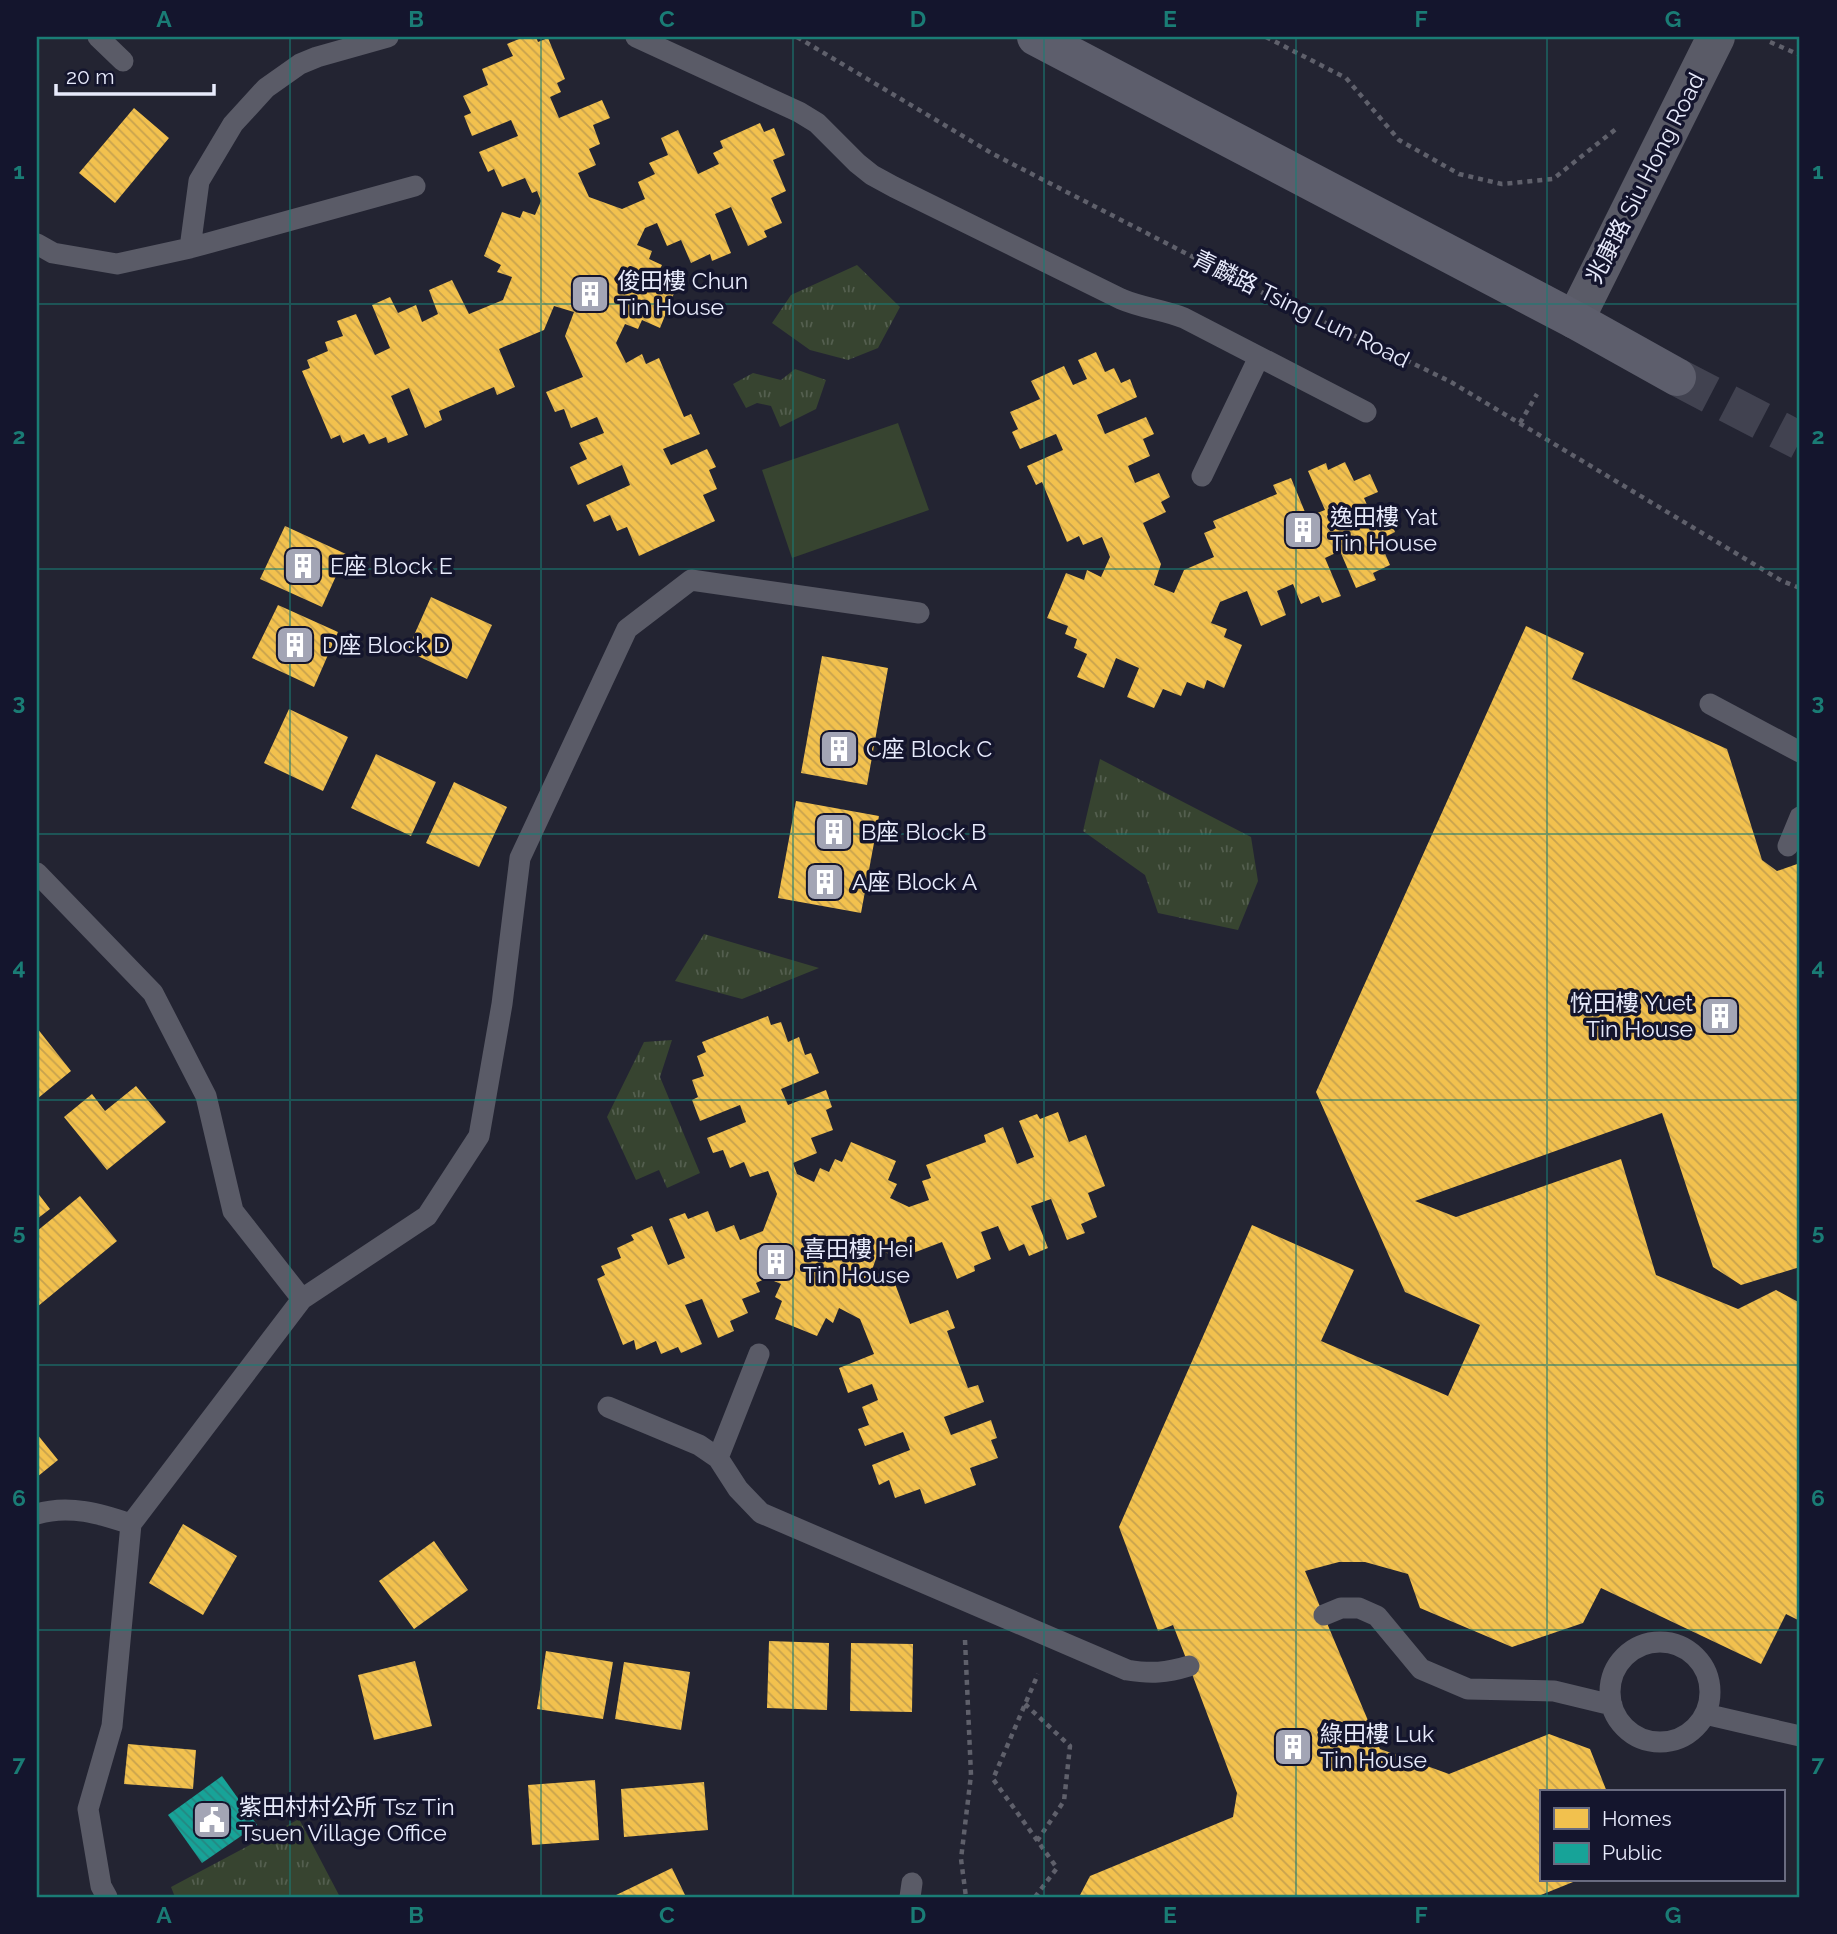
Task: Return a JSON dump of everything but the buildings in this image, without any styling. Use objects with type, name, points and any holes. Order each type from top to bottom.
[{"type":"street","points":[[1036,37],[1575,320],[1677,377]]},
{"type":"street","name":"兆康路 Siu Hong Road","points":[[1575,320],[1716,37]]},
{"type":"lane","points":[[98,37],[123,61]]},
{"type":"lane","points":[[190,248],[199,181],[233,124],[266,88],[300,64],[388,37]]},
{"type":"lane","points":[[636,37],[799,112],[817,123],[857,163],[894,187],[1121,299],[1184,318],[1366,412]]},
{"type":"lane","points":[[37,244],[53,253],[117,264],[190,248],[415,186]]},
{"type":"lane","points":[[1202,476],[1259,357]]},
{"type":"lane","points":[[107,1897],[101,1886],[89,1810],[112,1726],[131,1524],[302,1299],[427,1216],[479,1136],[502,1004],[520,858],[627,629],[691,580],[919,613]]},
{"type":"lane","points":[[1710,704],[1800,752]]},
{"type":"lane","points":[[1788,846],[1800,817]]},
{"type":"lane","points":[[37,873],[153,993],[206,1096],[233,1211],[302,1299]]},
{"type":"lane","points":[[718,1458],[759,1354]]},
{"type":"lane","points":[[608,1407],[699,1445],[718,1458],[738,1489],[761,1513],[1127,1670],[1147,1674],[1169,1672],[1189,1666]]},
{"type":"lane","points":[[37,1514],[47,1511],[90,1511],[131,1524]]},
{"type":"lane","points":[[1324,1615],[1341,1608],[1359,1608],[1377,1616],[1421,1670],[1468,1689],[1554,1690],[1612,1705]]},
{"type":"lane","points":[[1688,1640],[1709,1682],[1709,1699],[1705,1714],[1694,1727],[1680,1738],[1664,1742],[1646,1740],[1631,1733],[1619,1720],[1612,1705],[1610,1689],[1613,1673],[1621,1659],[1634,1648],[1650,1643],[1688,1640]]},
{"type":"lane","points":[[1705,1714],[1800,1736]]},
{"type":"path","name":"青麟路 Tsing Lun Road","points":[[797,37],[993,154],[1296,310],[1451,382],[1782,581],[1800,588]]},
{"type":"path","points":[[1266,37],[1346,78],[1399,140],[1459,174],[1502,184],[1553,178]]},
{"type":"path","points":[[1770,42],[1800,55]]},
{"type":"path","points":[[1520,424],[1537,394]]},
{"type":"path","points":[[963,1600],[971,1775],[961,1859],[966,1897]]},
{"type":"path","points":[[1035,1897],[1057,1868],[993,1779],[1054,1638]]},
{"type":"path","points":[[1025,1704],[1070,1746],[1064,1801],[1037,1841]]},
{"type":"green space","points":[[857,265],[900,307],[878,348],[848,360],[810,350],[772,323],[791,295]]},
{"type":"green space","points":[[795,369],[826,380],[816,409],[780,427],[771,406],[757,403],[746,408],[733,384],[753,373],[781,380]]},
{"type":"green space","points":[[898,423],[929,510],[792,558],[762,470]]},
{"type":"green space","points":[[1100,759],[1251,837],[1258,881],[1238,930],[1158,913],[1145,875],[1083,831]]},
{"type":"green space","points":[[704,934],[819,968],[742,999],[675,981]]},
{"type":"green space","points":[[672,1040],[660,1077],[700,1173],[667,1188],[659,1170],[636,1180],[607,1117],[644,1042]]},
{"type":"green space","points":[[299,1819],[340,1897],[175,1897],[171,1887]]},
{"type":"tunnel","points":[[1677,377],[1800,441]]},
{"type":"place","name":"俊田樓 Chun Tin House","points":[[590,294]]},
{"type":"place","name":"逸田樓 Yat Tin House","points":[[1303,530]]},
{"type":"place","name":"E座 Block E","points":[[303,566]]},
{"type":"place","name":"D座 Block D","points":[[295,645]]},
{"type":"place","name":"C座 Block C","points":[[839,749]]},
{"type":"place","name":"B座 Block B","points":[[834,832]]},
{"type":"place","name":"A座 Block A","points":[[825,882]]},
{"type":"place","name":"悅田樓 Yuet Tin House","points":[[1720,1016]]},
{"type":"place","name":"喜田樓 Hei Tin House","points":[[776,1262]]},
{"type":"place","name":"綠田樓 Luk Tin House","points":[[1293,1747]]},
{"type":"place","name":"紫田村村公所 Tsz Tin Tsuen Village Office","points":[[212,1820]]}]
